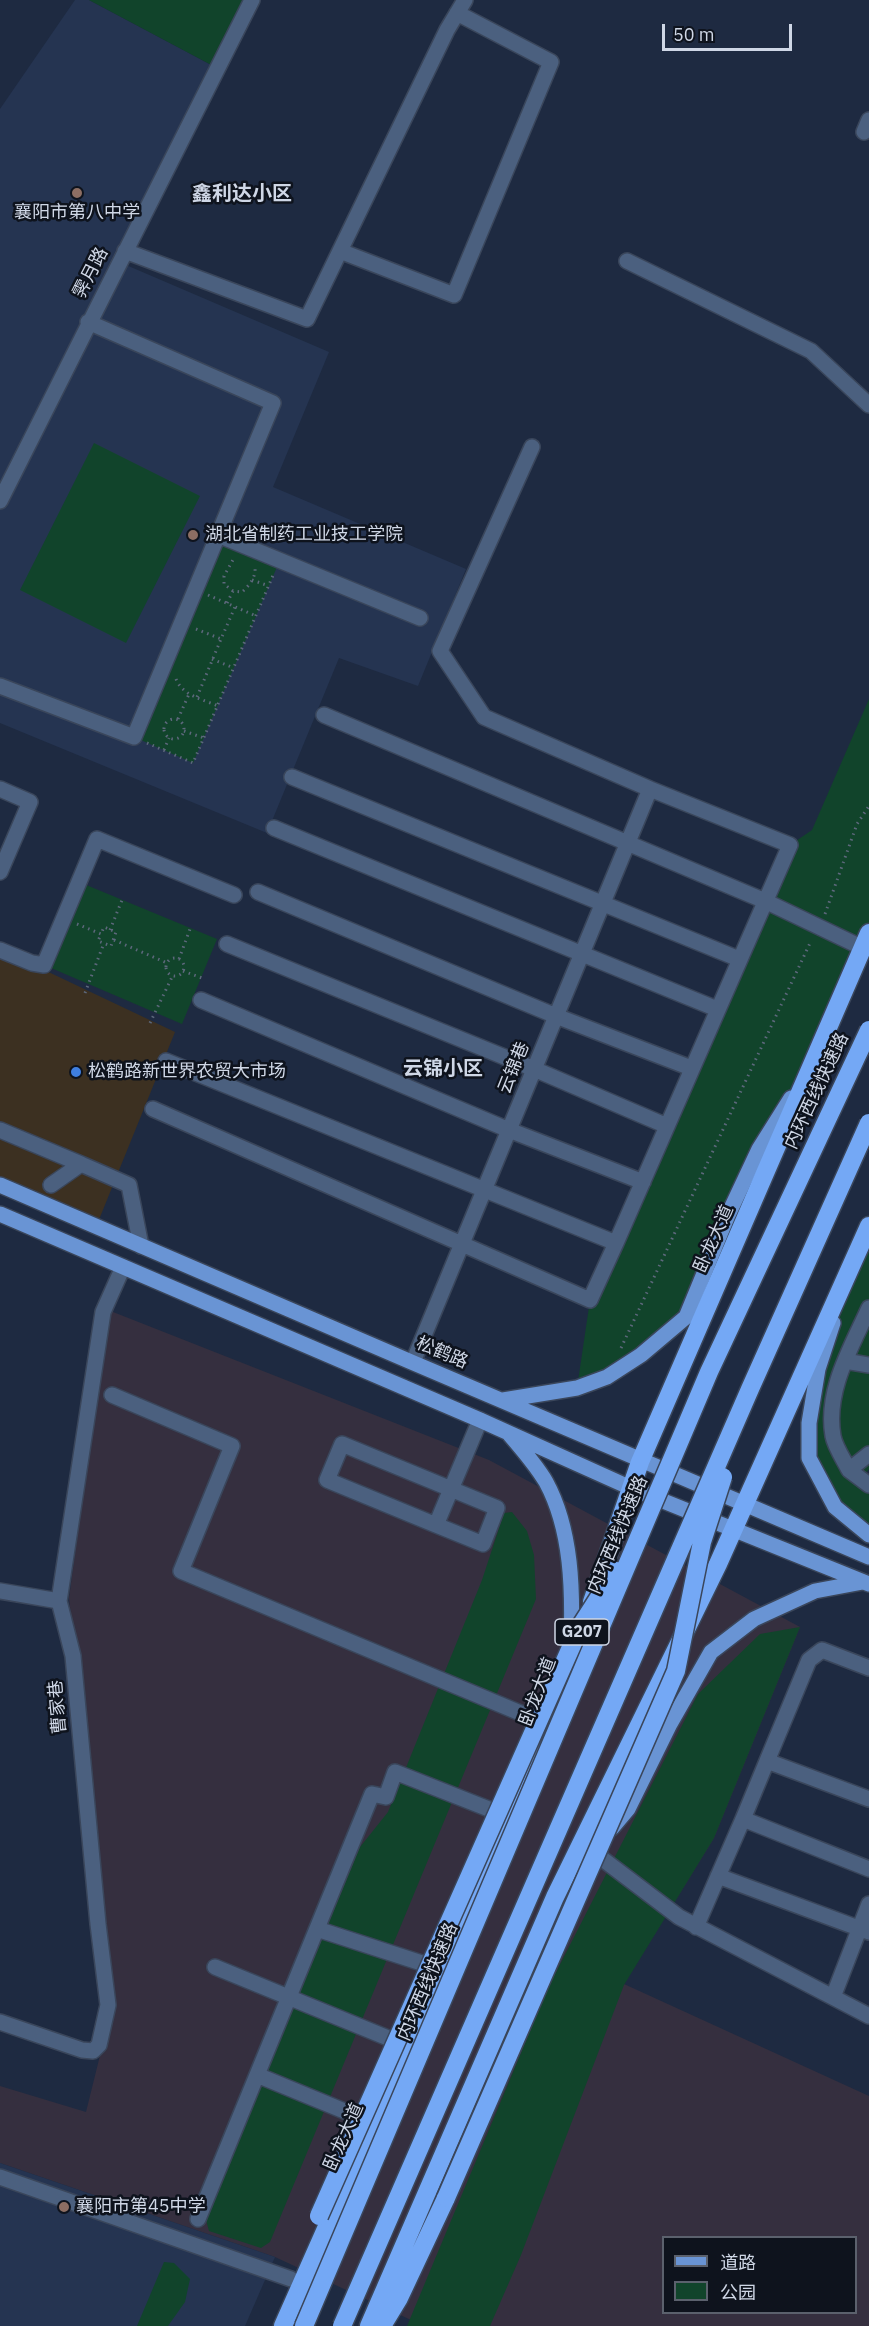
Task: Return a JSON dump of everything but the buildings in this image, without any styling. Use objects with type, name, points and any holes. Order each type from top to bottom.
[{"type":"highway","name":"卧龙大道","points":[[283,2326],[373,2124],[402,2043],[442,1970],[553,1717],[640,1462],[866,940]]},
{"type":"highway","name":"内环西线快速路","points":[[304,2326],[710,1372],[869,1030]]},
{"type":"highway","points":[[342,2326],[750,1389],[869,1123]]},
{"type":"highway","points":[[369,2326],[555,1897],[735,1529],[869,1226]]},
{"type":"highway","points":[[274,2326],[291,2279],[319,2216],[402,2043],[580,1627],[650,1517],[710,1372]]},
{"type":"highway","points":[[382,2326],[399,2298],[446,2198],[676,1671],[702,1542],[750,1389]]},
{"type":"main road","points":[[502,1400],[577,1388],[607,1377],[641,1355],[686,1317],[728,1215],[759,1149],[812,1065]]},
{"type":"main road","name":"松鹤路","points":[[0,1185],[502,1400],[640,1462],[869,1557]]},
{"type":"main road","points":[[0,1214],[508,1432],[631,1488],[866,1583]]},
{"type":"main road","points":[[841,1287],[830,1334],[818,1370],[809,1423],[809,1458],[835,1507],[869,1534]]},
{"type":"main road","points":[[508,1432],[534,1463],[547,1484],[557,1507],[565,1536],[572,1600],[570,1669],[553,1717]]},
{"type":"main road","points":[[555,1897],[628,1809],[670,1724],[711,1652],[754,1619],[815,1592],[866,1583]]},
{"type":"street","name":"霁月路","points":[[0,501],[88,322],[252,0]]},
{"type":"street","points":[[124,251],[307,319],[456,13],[465,0]]},
{"type":"street","points":[[340,251],[454,295],[551,62],[456,13]]},
{"type":"street","points":[[627,261],[812,351],[869,405]]},
{"type":"street","points":[[0,686],[134,737],[273,403],[88,322]]},
{"type":"street","points":[[153,1109],[590,1300],[789,845],[650,789],[484,717],[440,651],[532,447]]},
{"type":"street","points":[[218,535],[420,618]]},
{"type":"street","points":[[324,715],[765,901],[819,927],[866,940]]},
{"type":"street","points":[[292,777],[739,959]]},
{"type":"street","points":[[0,789],[30,802],[0,872]]},
{"type":"street","name":"云锦巷","points":[[413,1362],[650,789]]},
{"type":"street","points":[[274,828],[717,1009]]},
{"type":"street","points":[[0,950],[32,963],[44,965],[97,839],[234,895]]},
{"type":"street","points":[[258,892],[556,1016],[692,1068]]},
{"type":"street","points":[[227,944],[534,1069],[667,1126]]},
{"type":"street","points":[[201,1000],[509,1130],[643,1182]]},
{"type":"street","points":[[166,1061],[616,1243]]},
{"type":"street","points":[[0,1130],[129,1185],[141,1246]]},
{"type":"street","points":[[51,1185],[81,1164]]},
{"type":"street","name":"曹家巷","points":[[0,2022],[82,2050],[93,2051],[99,2045],[108,2005],[98,1924],[73,1656],[59,1601],[103,1312],[123,1267]]},
{"type":"street","points":[[869,1308],[845,1361],[832,1401],[833,1438],[849,1470],[869,1485]]},
{"type":"street","points":[[845,1361],[869,1365]]},
{"type":"street","points":[[112,1395],[232,1446],[181,1572],[553,1717]]},
{"type":"street","points":[[436,1525],[480,1420]]},
{"type":"street","points":[[342,1444],[497,1508],[483,1544],[436,1525],[327,1480],[342,1444]]},
{"type":"street","points":[[849,1470],[869,1454]]},
{"type":"street","points":[[0,1591],[59,1601]]},
{"type":"street","points":[[696,1927],[809,1660],[822,1650],[869,1668]]},
{"type":"street","points":[[767,1761],[869,1799]]},
{"type":"street","points":[[198,2219],[372,1794],[386,1797],[395,1772],[509,1817]]},
{"type":"street","points":[[743,1819],[869,1869]]},
{"type":"street","points":[[592,1851],[679,1917],[869,2016]]},
{"type":"street","points":[[718,1876],[864,1930]]},
{"type":"street","points":[[832,1997],[864,1930],[869,1904]]},
{"type":"street","points":[[317,1929],[442,1970]]},
{"type":"street","points":[[215,1967],[402,2043]]},
{"type":"street","points":[[257,2075],[373,2124]]},
{"type":"street","points":[[0,2177],[291,2279]]},
{"type":"path","points":[[235,557],[224,576],[224,584],[233,591],[242,592],[249,587],[255,572],[255,564]]},
{"type":"path","points":[[134,737],[193,763],[280,560]]},
{"type":"path","points":[[252,580],[269,586]]},
{"type":"path","points":[[195,590],[256,616]]},
{"type":"path","points":[[227,603],[233,591]]},
{"type":"path","points":[[197,697],[235,607]]},
{"type":"path","points":[[192,627],[221,639]]},
{"type":"path","points":[[212,659],[234,668]]},
{"type":"path","points":[[174,674],[180,688],[218,706]]},
{"type":"path","points":[[178,719],[189,694]]},
{"type":"path","points":[[171,719],[178,719],[183,724],[184,731],[178,738],[169,738],[164,730],[166,723],[171,719]]},
{"type":"path","points":[[184,731],[204,738]]},
{"type":"path","points":[[164,750],[169,738]]},
{"type":"path","points":[[607,1377],[791,983],[830,905],[857,824],[869,806]]},
{"type":"path","points":[[110,930],[122,900]]},
{"type":"path","points":[[64,918],[100,934]]},
{"type":"path","points":[[104,927],[110,930],[116,933],[111,946],[98,941],[104,927]]},
{"type":"path","points":[[179,959],[190,929]]},
{"type":"path","points":[[113,940],[167,963]]},
{"type":"path","points":[[85,993],[104,943]]},
{"type":"path","points":[[167,963],[171,959],[179,959],[183,963],[183,971]]},
{"type":"path","points":[[167,963],[168,972],[173,975],[178,975],[183,971]]},
{"type":"path","points":[[183,971],[202,978]]},
{"type":"path","points":[[150,1023],[173,975]]},
{"type":"shaded area","name":"湖北省制药工业技工学院","points":[[75,0],[89,0],[217,68],[119,262],[329,352],[273,487],[466,569],[418,686],[339,658],[267,833],[0,723],[0,109]]},
{"type":"shaded area","name":"松鹤路新世界农贸大市场","points":[[0,949],[175,1032],[96,1227],[0,1182]]},
{"type":"shaded area","points":[[108,1310],[489,1460],[800,1627],[714,1838],[624,1984],[869,2096],[869,2326],[424,2326],[275,2257],[0,2163],[0,2086],[86,2112],[112,2007],[69,1598]]},
{"type":"shaded area","name":"襄阳市第45中学","points":[[0,2163],[275,2257],[245,2326],[0,2326]]},
{"type":"green space","points":[[89,0],[252,0],[217,68]]},
{"type":"green space","points":[[94,443],[200,496],[126,643],[20,590]]},
{"type":"green space","points":[[218,535],[280,560],[193,763],[134,737]]},
{"type":"green space","points":[[869,699],[869,933],[812,1065],[759,1149],[686,1317],[641,1355],[577,1388],[590,1300],[790,845],[812,830]]},
{"type":"green space","points":[[79,882],[217,939],[182,1024],[44,965]]},
{"type":"green space","points":[[869,1226],[869,1469],[862,1479],[869,1485],[869,1535],[835,1507],[809,1458],[818,1369]]},
{"type":"green space","points":[[512,1512],[527,1531],[534,1555],[536,1599],[270,2242],[261,2248],[209,2231],[206,2220],[360,1847],[388,1812],[482,1580],[504,1513]]},
{"type":"green space","points":[[800,1627],[714,1838],[624,1985],[521,2255],[490,2326],[407,2326],[549,1986],[698,1694],[760,1634]]},
{"type":"green space","points":[[164,2262],[174,2263],[190,2279],[185,2302],[168,2326],[137,2326]]},
{"type":"place","name":"襄阳市第八中学","points":[[77,193]]},
{"type":"place","name":"湖北省制药工业技工学院","points":[[193,535]]},
{"type":"place","name":"松鹤路新世界农贸大市场","points":[[76,1072]]},
{"type":"place","name":"襄阳市第45中学","points":[[64,2207]]},
{"type":"district","name":"鑫利达小区","points":[[242,194]]},
{"type":"district","name":"云锦小区","points":[[443,1069]]}]
